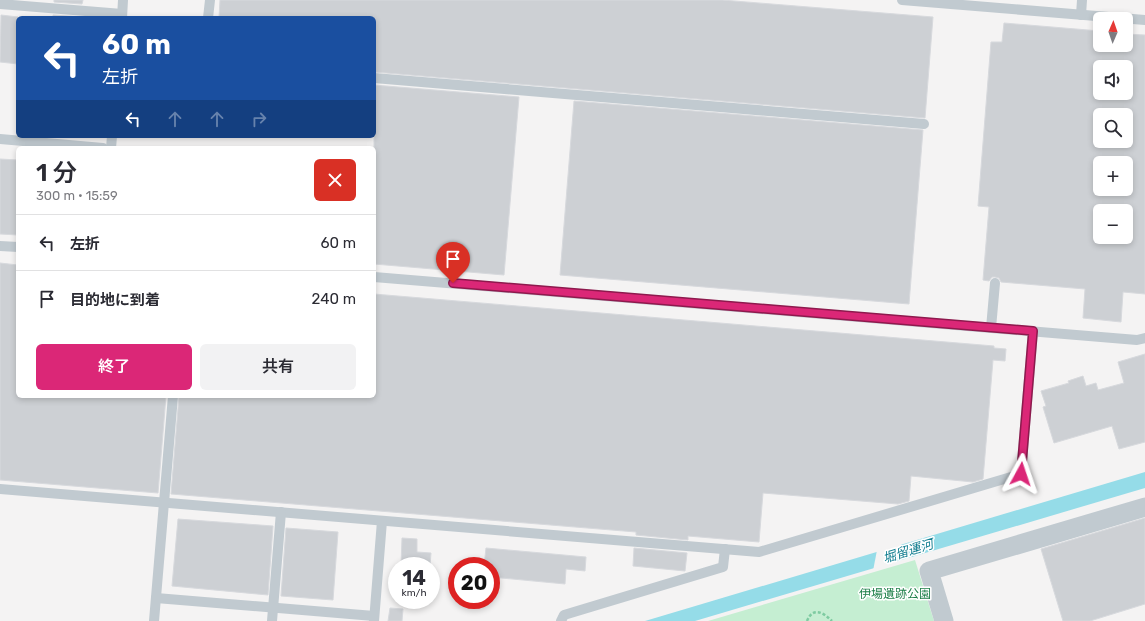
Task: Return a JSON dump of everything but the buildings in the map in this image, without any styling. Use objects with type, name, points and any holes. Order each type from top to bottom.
[{"type":"street","points":[[944,621],[929,571],[1145,507]]},
{"type":"lane","points":[[0,4],[122,16],[123,0]]},
{"type":"lane","points":[[208,16],[210,0]]},
{"type":"lane","points":[[902,0],[969,3],[1145,20]]},
{"type":"lane","points":[[1081,15],[1082,0]]},
{"type":"lane","points":[[376,78],[924,124]]},
{"type":"lane","points":[[0,139],[80,146]]},
{"type":"lane","points":[[0,246],[16,247]]},
{"type":"lane","points":[[376,277],[1137,340],[1145,338]]},
{"type":"lane","points":[[991,328],[995,283]]},
{"type":"lane","points":[[0,489],[759,552],[1021,474],[1033,331]]},
{"type":"lane","points":[[154,621],[172,398]]},
{"type":"lane","points":[[272,621],[281,512]]},
{"type":"lane","points":[[156,598],[273,608],[374,619],[382,520]]},
{"type":"lane","points":[[561,621],[564,615],[723,567],[725,549]]},
{"type":"path","points":[[807,621],[810,615],[815,612],[824,614],[832,621]]},
{"type":"green space","name":"伊場遺跡公園","points":[[915,560],[934,621],[708,621]]},
{"type":"water","name":"堀留運河","points":[[1145,472],[1145,488],[695,621],[645,621]]},
{"type":"pier","points":[[901,543],[896,564],[873,571],[877,550]]},
{"type":"route","points":[[453,283],[1033,331],[1021,474]]}]
